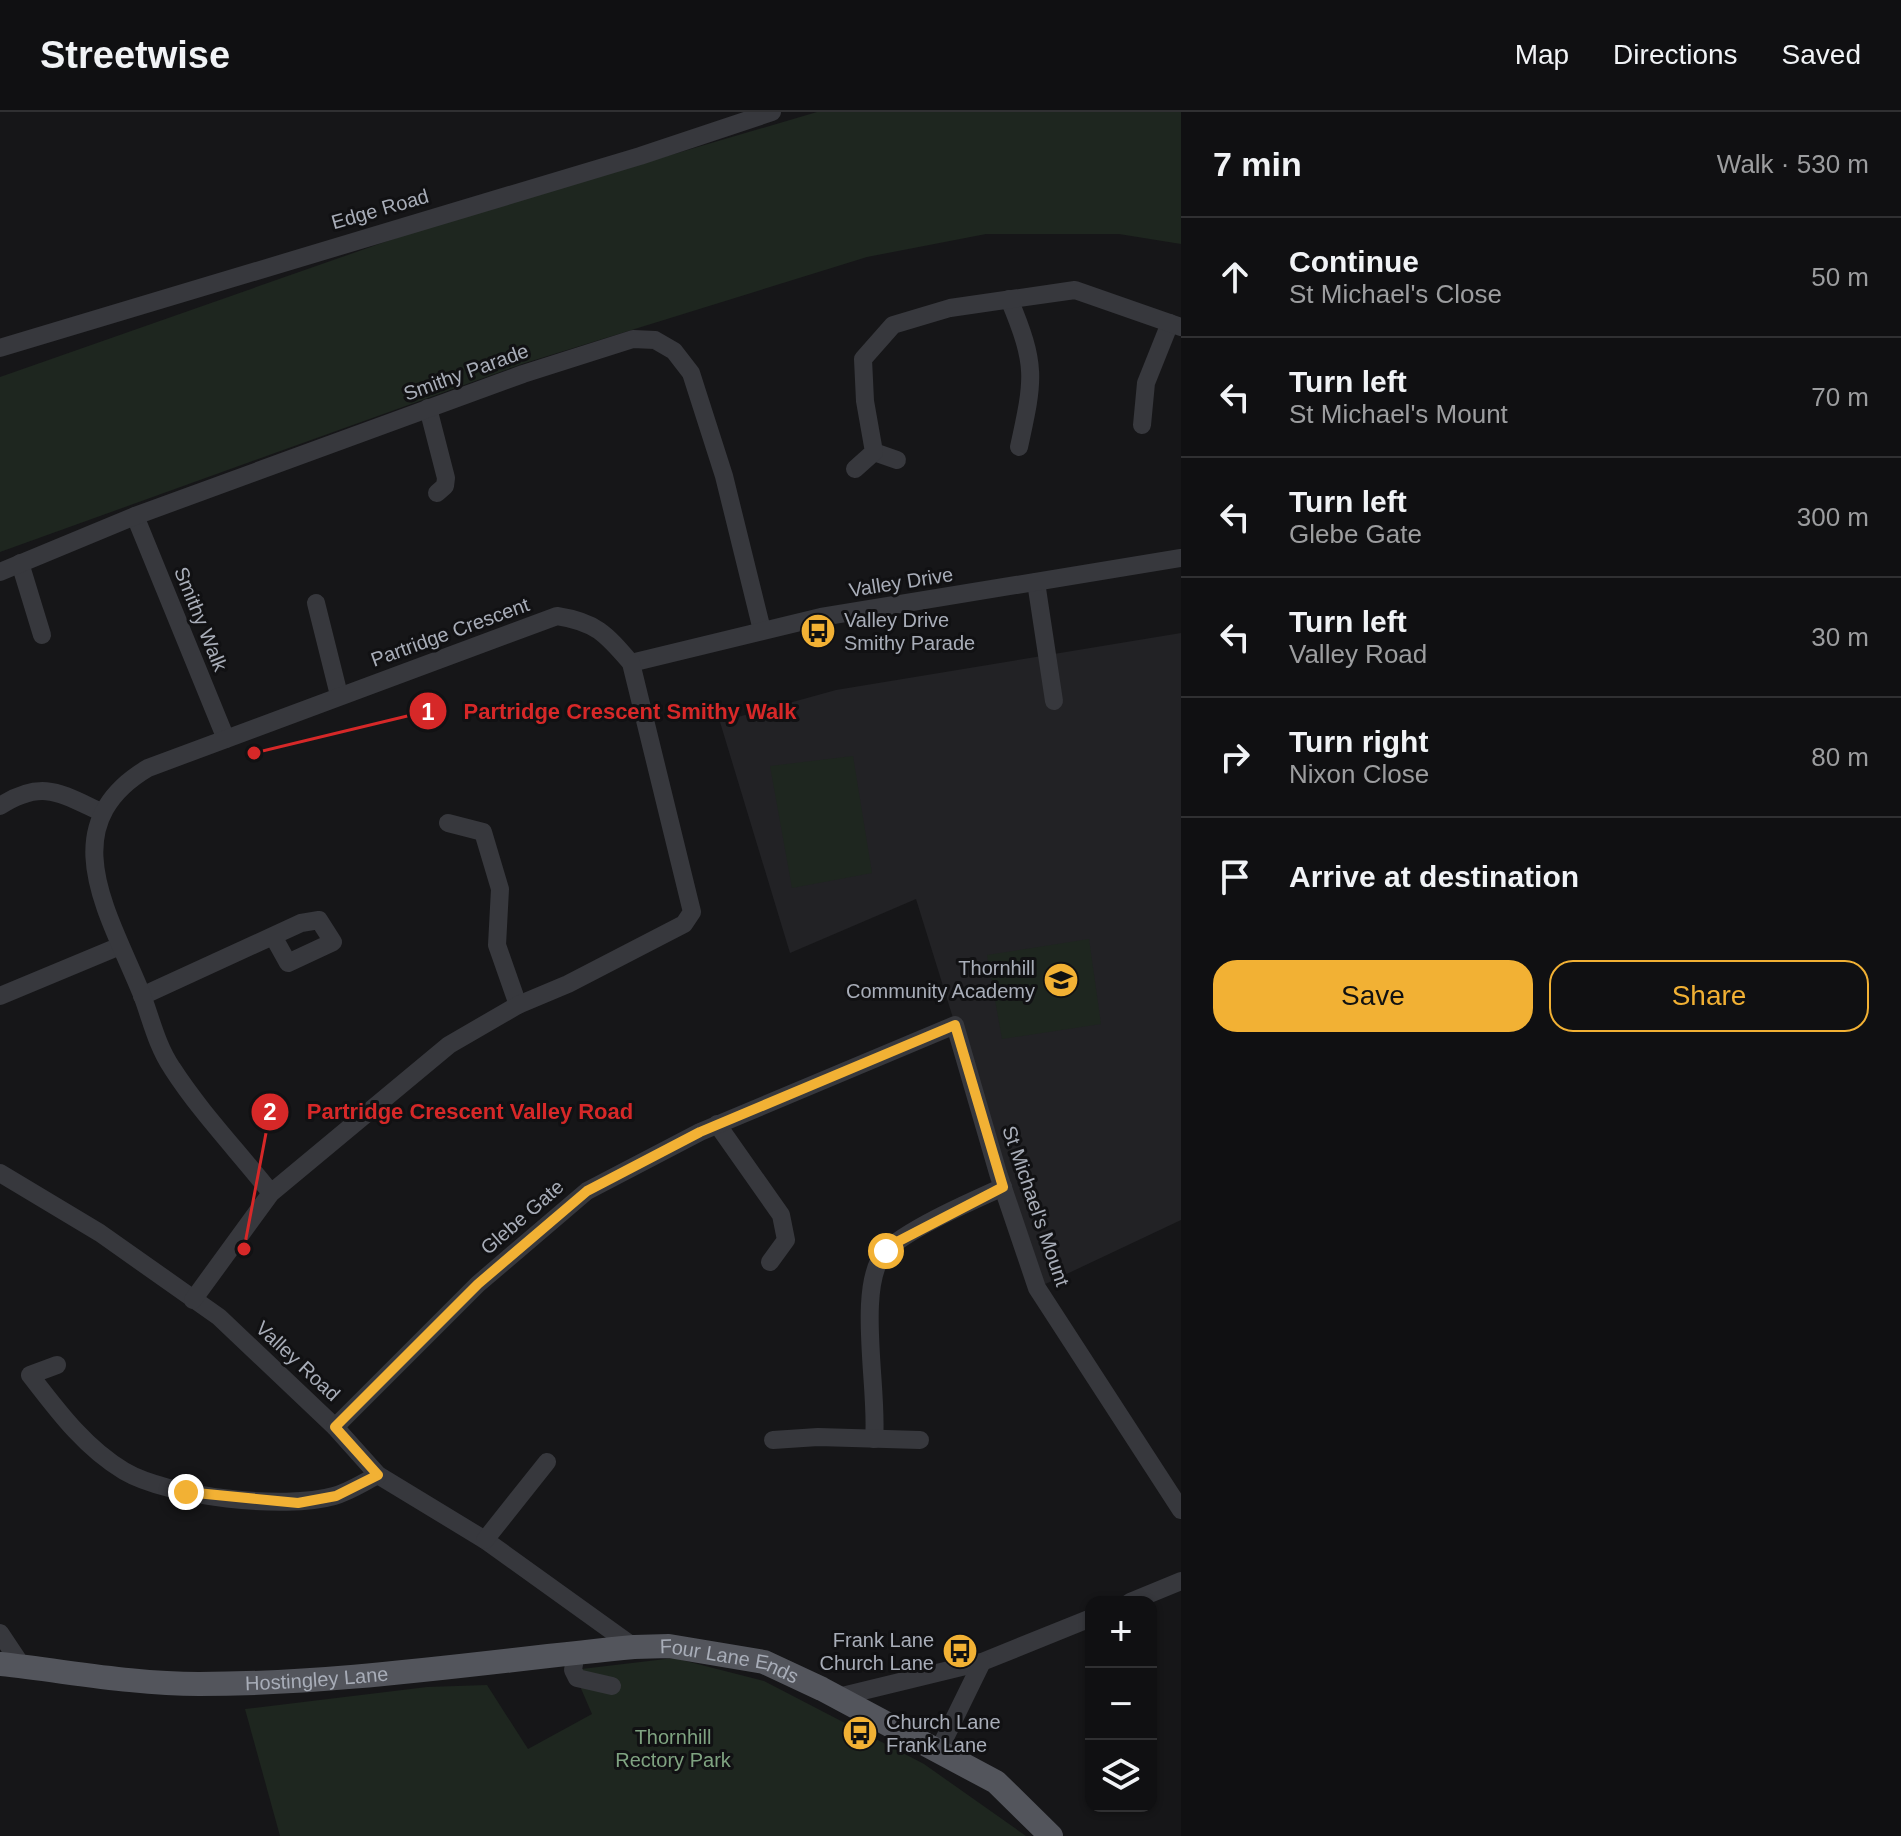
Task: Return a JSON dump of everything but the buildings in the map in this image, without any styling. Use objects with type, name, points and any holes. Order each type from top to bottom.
[{"type":"main road","name":"Four Lane Ends","points":[[634,1647],[669,1646],[764,1662],[830,1693],[996,1782],[1051,1836]]},
{"type":"main road","name":"Hostingley Lane","points":[[11,1665],[50,1672],[197,1684],[378,1678],[634,1647]]},
{"type":"street","name":"Edge Road","points":[[0,348],[640,156],[772,112]]},
{"type":"street","points":[[874,452],[865,401],[863,359],[893,325],[950,308],[1075,290],[1175,325],[1146,383],[1142,425]]},
{"type":"street","points":[[1009,299],[1028,346],[1033,383],[1019,447]]},
{"type":"street","name":"Smithy Parade","points":[[0,572],[135,516],[428,408],[633,339],[655,340],[674,351],[691,373],[720,461],[762,630]]},
{"type":"street","points":[[428,408],[446,478],[445,486],[437,493]]},
{"type":"street","points":[[874,452],[897,460]]},
{"type":"street","points":[[855,469],[874,452]]},
{"type":"street","name":"Smithy Walk","points":[[135,516],[226,739]]},
{"type":"street","name":"Valley Drive","points":[[631,663],[762,630],[1181,558]]},
{"type":"street","points":[[20,563],[42,635]]},
{"type":"street","points":[[1036,582],[1054,701]]},
{"type":"street","points":[[316,603],[339,695]]},
{"type":"street","name":"Partridge Crescent","points":[[101,812],[112,795],[137,775],[226,739],[557,616],[582,620],[603,631],[631,663],[692,912],[684,924],[568,984],[518,1005],[449,1045],[271,1193],[193,1300]]},
{"type":"street","points":[[0,806],[29,791],[43,789],[56,791],[101,812],[94,868],[98,890],[169,1065],[271,1193]]},
{"type":"street","points":[[448,823],[483,832],[500,889],[497,945],[518,1005]]},
{"type":"street","points":[[142,996],[301,923],[319,920],[333,942],[288,963],[273,936]]},
{"type":"street","points":[[0,996],[120,946]]},
{"type":"street","name":"Glebe Gate","points":[[335,1427],[478,1284],[587,1191],[717,1124],[955,1025]]},
{"type":"street","name":"St Michael's Mount","points":[[955,1025],[1037,1288],[1181,1510]]},
{"type":"street","points":[[717,1124],[781,1215],[786,1240],[770,1262]]},
{"type":"street","name":"Valley Road","points":[[0,1173],[100,1233],[219,1317],[335,1427],[378,1475],[485,1540],[634,1647]]},
{"type":"street","points":[[874,1439],[870,1305],[877,1263],[897,1242],[1003,1187]]},
{"type":"street","points":[[57,1365],[30,1375],[68,1425],[125,1471],[186,1492],[298,1503],[336,1496],[378,1475]]},
{"type":"street","points":[[773,1440],[818,1437],[920,1440]]},
{"type":"street","points":[[485,1540],[547,1462]]},
{"type":"street","points":[[1145,1596],[1181,1581]]},
{"type":"street","points":[[830,1693],[982,1662],[1085,1620]]},
{"type":"street","points":[[0,1633],[11,1665]]},
{"type":"street","points":[[576,1653],[573,1670],[577,1678],[612,1686]]},
{"type":"street","points":[[938,1752],[982,1662]]},
{"type":"shaded area","name":"Thornhill Community Academy","points":[[1181,633],[1181,1220],[1037,1288],[916,899],[790,953],[720,722],[836,690]]},
{"type":"green space","points":[[817,112],[1181,112],[1181,244],[1119,234],[986,234],[867,257],[525,363],[0,552],[0,377],[436,224]]},
{"type":"green space","points":[[853,756],[872,873],[792,888],[770,766]]},
{"type":"green space","points":[[1089,939],[1101,1024],[1002,1039],[987,955]]},
{"type":"green space","name":"Thornhill Rectory Park","points":[[674,1658],[764,1681],[924,1764],[1026,1836],[280,1836],[245,1709],[427,1687],[487,1685],[528,1749],[592,1714],[573,1670]]},
{"type":"place","name":"Valley Drive Smithy Parade","points":[[818,631]]},
{"type":"place","name":"Partridge Crescent Smithy Walk","points":[[254,753]]},
{"type":"place","name":"Thornhill Community Academy","points":[[1061,980]]},
{"type":"place","name":"Partridge Crescent Valley Road","points":[[244,1249]]},
{"type":"place","name":"Frank Lane Church Lane","points":[[960,1651]]},
{"type":"place","name":"Church Lane Frank Lane","points":[[860,1733]]},
{"type":"route","points":[[186,1492],[298,1503],[336,1496],[378,1475],[335,1427],[478,1284],[587,1191],[700,1132],[955,1025],[1003,1187],[897,1242],[886,1251]]}]
